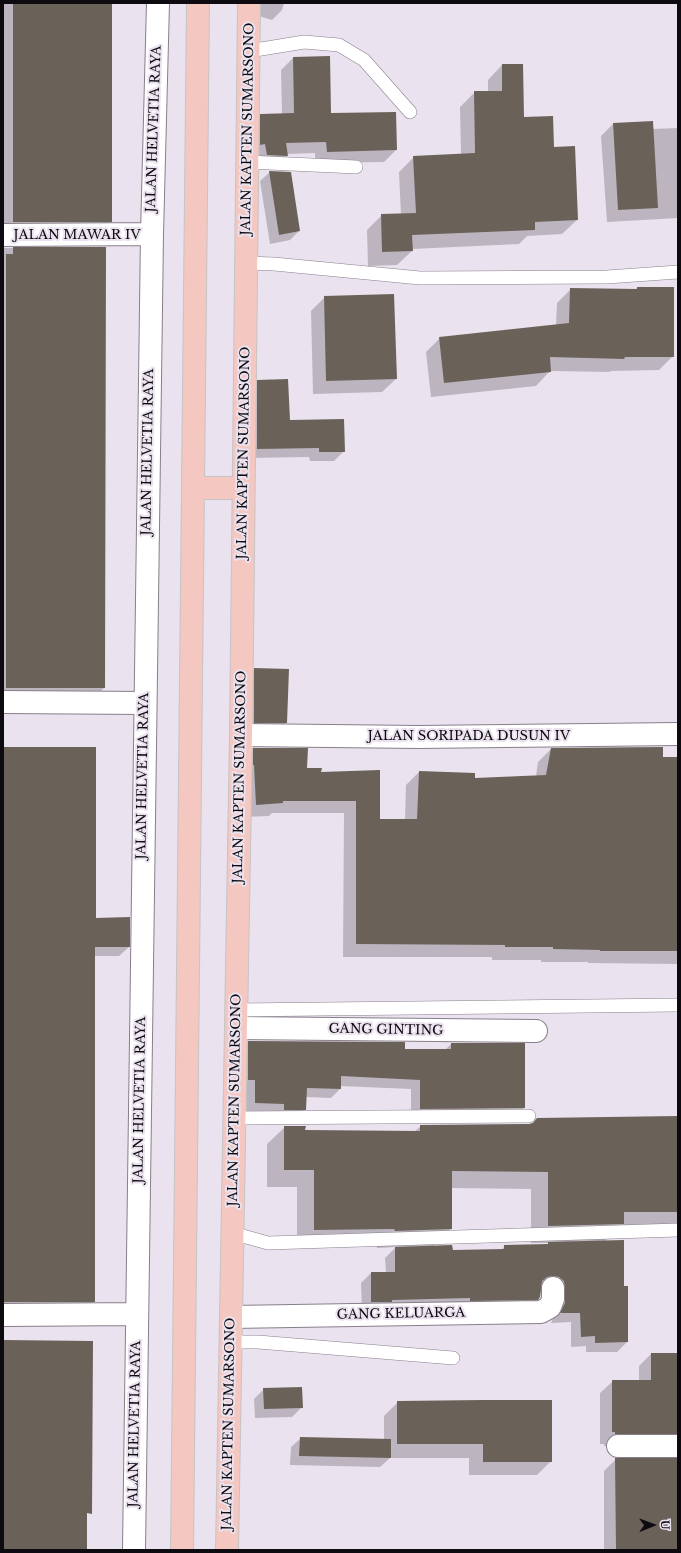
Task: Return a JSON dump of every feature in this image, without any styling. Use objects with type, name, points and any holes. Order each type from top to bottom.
[{"type":"highway","points":[[182,1550],[198,3]]},
{"type":"highway","name":"JALAN KAPTEN SUMARSONO","points":[[227,1550],[236,1019],[250,735],[243,488],[249,3]]},
{"type":"highway","points":[[193,488],[243,488]]},
{"type":"street","name":"JALAN HELVETIA RAYA","points":[[134,1550],[144,703],[152,234],[158,3]]},
{"type":"street","name":"JALAN MAWAR IV","points":[[3,235],[152,234]]},
{"type":"street","points":[[3,702],[144,703]]},
{"type":"street","name":"JALAN SORIPADA DUSUN IV","points":[[250,735],[427,737],[678,734]]},
{"type":"street","name":"GANG GINTING","points":[[236,1019],[536,1031]]},
{"type":"street","name":"GANG KELUARGA","points":[[231,1317],[541,1312],[550,1307],[553,1299],[553,1288]]},
{"type":"street","points":[[3,1315],[137,1314]]},
{"type":"street","points":[[618,1446],[678,1446]]},
{"type":"lane","points":[[248,51],[304,42],[339,45],[364,60],[410,112]]},
{"type":"lane","points":[[247,162],[356,167]]},
{"type":"lane","points":[[246,263],[274,264],[420,278],[607,277],[678,272]]},
{"type":"lane","points":[[236,1019],[678,1005]]},
{"type":"lane","points":[[234,1118],[529,1116]]},
{"type":"lane","points":[[232,1233],[268,1243],[678,1230]]},
{"type":"lane","points":[[230,1342],[258,1342],[453,1358]]},
{"type":"building","points":[[13,3],[112,3],[112,222],[13,222]]},
{"type":"building","points":[[330,56],[331,113],[396,112],[397,150],[327,152],[326,142],[286,143],[288,156],[267,155],[265,144],[260,145],[260,114],[294,113],[293,57]]},
{"type":"building","points":[[502,64],[523,64],[524,117],[553,116],[554,147],[575,146],[578,220],[535,222],[535,230],[412,235],[413,251],[382,252],[381,214],[416,213],[413,156],[475,153],[474,91],[502,91]]},
{"type":"building","points":[[653,121],[658,208],[618,210],[613,123]]},
{"type":"building","points":[[269,171],[291,172],[300,231],[279,235]]},
{"type":"building","points":[[13,247],[106,247],[105,688],[6,688],[6,254],[13,254]]},
{"type":"building","points":[[637,287],[674,287],[674,357],[625,357],[624,359],[550,357],[551,372],[444,383],[439,337],[569,323],[570,288],[637,289]]},
{"type":"building","points":[[394,294],[397,379],[326,381],[324,296]]},
{"type":"building","points":[[288,379],[290,420],[344,419],[345,452],[319,452],[319,448],[257,449],[257,380]]},
{"type":"building","points":[[254,668],[289,669],[287,723],[254,723]]},
{"type":"building","points":[[3,747],[96,747],[96,918],[130,917],[130,947],[95,947],[95,1302],[3,1302]]},
{"type":"building","points":[[663,747],[663,757],[678,757],[678,951],[600,951],[553,949],[553,947],[505,947],[505,945],[356,944],[356,801],[283,801],[283,803],[256,805],[253,748],[308,748],[307,768],[322,768],[321,772],[380,770],[380,819],[417,819],[419,771],[475,773],[475,778],[546,775],[551,748]]},
{"type":"building","points":[[248,1041],[405,1042],[405,1049],[451,1049],[451,1043],[525,1043],[525,1108],[420,1109],[420,1080],[341,1076],[341,1089],[307,1088],[306,1110],[284,1110],[284,1104],[255,1103],[255,1080],[248,1080]]},
{"type":"building","points":[[678,1116],[678,1212],[624,1212],[624,1224],[548,1226],[548,1172],[452,1171],[452,1229],[395,1231],[394,1229],[314,1230],[314,1170],[284,1170],[284,1126],[306,1126],[305,1130],[420,1131],[420,1125],[529,1124],[533,1123],[537,1118]]},
{"type":"building","points":[[624,1240],[624,1286],[628,1286],[628,1342],[595,1343],[595,1336],[581,1337],[580,1313],[560,1313],[565,1303],[564,1281],[559,1277],[553,1276],[547,1277],[542,1281],[540,1297],[538,1300],[470,1301],[470,1298],[371,1302],[371,1272],[395,1272],[395,1247],[452,1245],[453,1250],[504,1249],[504,1245]]},
{"type":"building","points":[[3,1340],[93,1341],[92,1514],[87,1513],[87,1550],[3,1550]]},
{"type":"building","points":[[651,1353],[678,1353],[678,1434],[615,1434],[615,1432],[612,1432],[612,1380],[651,1380]]},
{"type":"building","points":[[302,1387],[303,1408],[264,1409],[263,1388]]},
{"type":"building","points":[[552,1400],[552,1462],[483,1462],[483,1444],[397,1444],[397,1401]]},
{"type":"building","points":[[300,1437],[391,1439],[391,1458],[299,1456]]},
{"type":"building","points":[[615,1458],[678,1458],[678,1550],[616,1550]]}]
